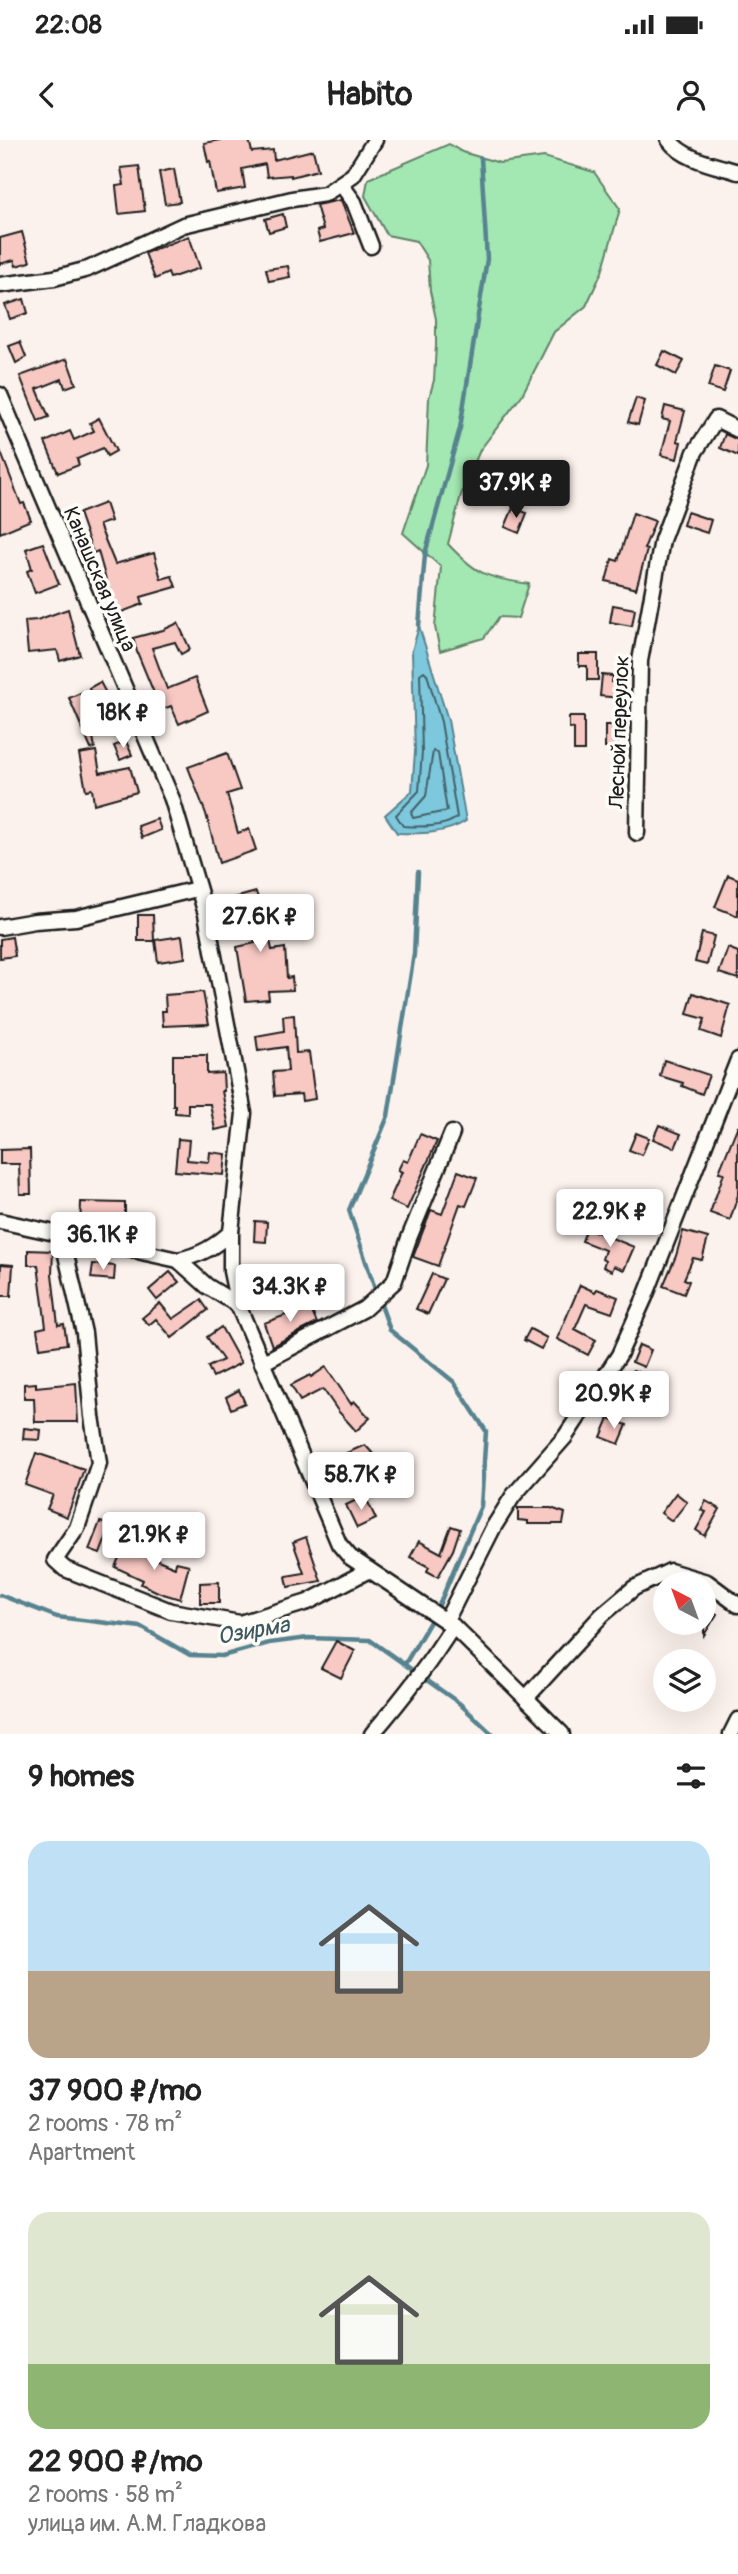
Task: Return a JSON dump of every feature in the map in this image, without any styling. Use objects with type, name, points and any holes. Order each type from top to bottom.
[{"type":"street","points":[[0,285],[54,278],[88,269],[183,225],[292,199],[325,194],[353,175],[375,140]]},
{"type":"street","points":[[669,140],[674,147],[699,160],[738,173]]},
{"type":"street","points":[[341,184],[354,202],[371,246]]},
{"type":"street","name":"Канашская улица","points":[[0,395],[172,799],[206,914],[244,1113],[231,1232],[231,1271],[238,1305],[262,1363],[339,1544],[350,1557],[450,1623],[562,1734]]},
{"type":"street","name":"Лесной переулок","points":[[637,832],[640,661],[662,540],[695,452],[716,419],[738,430]]},
{"type":"street","points":[[0,927],[76,918],[197,889]]},
{"type":"street","points":[[372,1734],[431,1662],[493,1528],[506,1507],[565,1437],[619,1356],[645,1297],[738,1060]]},
{"type":"street","points":[[262,1363],[364,1309],[394,1282],[452,1133]]},
{"type":"street","points":[[0,1221],[178,1260],[197,1256],[216,1246],[231,1232]]},
{"type":"street","points":[[61,1233],[84,1333],[99,1463],[77,1528],[55,1560],[65,1569],[171,1611],[240,1623],[308,1602],[369,1570]]},
{"type":"street","points":[[178,1260],[207,1286],[238,1305]]},
{"type":"street","points":[[526,1698],[601,1615],[634,1588],[670,1571],[707,1582],[738,1605]]},
{"type":"street","points":[[731,1734],[738,1720]]},
{"type":"green space","points":[[449,144],[462,152],[500,163],[544,157],[594,172],[620,209],[602,272],[586,306],[554,332],[522,395],[480,450],[461,495],[448,544],[475,569],[492,577],[529,584],[518,618],[499,617],[484,638],[440,651],[435,627],[441,567],[403,533],[426,465],[429,398],[434,380],[436,319],[430,291],[428,260],[416,241],[387,235],[365,196],[368,179]]},
{"type":"water","points":[[419,626],[448,720],[466,821],[441,831],[397,833],[385,815],[412,791],[415,752],[412,651]]},
{"type":"building","points":[[249,140],[252,152],[273,150],[274,160],[313,150],[318,170],[291,177],[267,177],[265,164],[242,169],[245,188],[216,193],[204,143]]},
{"type":"building","points":[[139,166],[145,211],[119,214],[116,186],[124,185],[121,168]]},
{"type":"building","points":[[174,169],[180,202],[165,204],[159,172]]},
{"type":"building","points":[[341,200],[354,233],[320,242],[317,231],[323,229],[316,205]]},
{"type":"building","points":[[283,214],[286,227],[269,232],[265,219]]},
{"type":"building","points":[[22,232],[30,262],[16,266],[14,260],[0,264],[0,238]]},
{"type":"building","points":[[189,236],[200,268],[170,278],[168,273],[155,279],[145,253]]},
{"type":"building","points":[[288,266],[290,277],[269,281],[266,269]]},
{"type":"building","points":[[24,299],[28,313],[10,319],[5,305]]},
{"type":"building","points":[[20,342],[26,357],[16,363],[9,346]]},
{"type":"building","points":[[664,351],[684,361],[676,375],[657,365]]},
{"type":"building","points":[[67,359],[76,384],[65,388],[62,379],[37,389],[49,417],[38,421],[20,376]]},
{"type":"building","points":[[715,366],[730,371],[723,392],[708,387]]},
{"type":"building","points":[[636,398],[645,401],[638,425],[628,422]]},
{"type":"building","points":[[665,406],[685,411],[677,441],[681,442],[677,459],[661,455],[670,421],[662,419]]},
{"type":"building","points":[[99,418],[116,451],[107,456],[103,448],[77,459],[79,465],[58,473],[45,442],[70,431],[74,440],[94,431],[90,423]]},
{"type":"building","points":[[725,434],[738,440],[738,456],[720,448]]},
{"type":"building","points":[[0,450],[21,504],[24,503],[31,520],[0,533]]},
{"type":"building","points":[[105,503],[111,521],[99,525],[115,564],[154,553],[161,579],[172,576],[176,587],[141,597],[143,604],[119,613],[117,608],[115,609],[98,551],[93,553],[79,513]]},
{"type":"building","points":[[513,508],[527,513],[519,533],[505,527]]},
{"type":"building","points":[[687,512],[711,520],[707,533],[683,525]]},
{"type":"building","points":[[633,513],[655,521],[644,549],[647,550],[636,589],[606,581],[612,559],[618,561]]},
{"type":"building","points":[[43,543],[59,584],[35,593],[27,571],[32,569],[26,549]]},
{"type":"building","points":[[613,605],[635,609],[632,626],[610,622]]},
{"type":"building","points":[[68,609],[80,655],[60,661],[57,650],[28,653],[25,621],[37,620]]},
{"type":"building","points":[[178,623],[190,649],[181,654],[175,642],[152,648],[167,689],[195,678],[208,711],[179,724],[171,706],[161,710],[133,638]]},
{"type":"building","points":[[579,654],[598,654],[598,680],[587,680],[587,666],[579,666]]},
{"type":"building","points":[[602,675],[613,676],[612,682],[622,683],[620,698],[600,696]]},
{"type":"building","points":[[100,682],[107,695],[94,701],[89,688]]},
{"type":"building","points":[[85,691],[95,748],[91,749],[69,698]]},
{"type":"building","points":[[569,717],[584,717],[584,751],[574,751],[574,729],[569,728]]},
{"type":"building","points":[[605,725],[619,725],[619,748],[605,748]]},
{"type":"building","points":[[126,741],[132,755],[120,760],[114,746]]},
{"type":"building","points":[[96,751],[100,773],[130,767],[137,792],[94,804],[92,789],[86,790],[79,754]]},
{"type":"building","points":[[227,753],[240,790],[227,794],[238,833],[249,829],[256,850],[219,863],[206,814],[188,767]]},
{"type":"building","points":[[157,819],[161,830],[142,838],[138,826]]},
{"type":"building","points":[[728,875],[738,879],[738,916],[715,907]]},
{"type":"building","points":[[256,892],[272,950],[285,948],[287,978],[292,977],[293,990],[268,991],[269,999],[246,1001],[237,947],[255,943],[249,911],[232,916],[227,900]]},
{"type":"building","points":[[138,915],[153,915],[154,941],[138,941]]},
{"type":"building","points":[[702,933],[714,936],[707,965],[695,962]]},
{"type":"building","points":[[182,936],[185,958],[158,962],[155,940]]},
{"type":"building","points":[[12,937],[15,956],[0,958],[0,939]]},
{"type":"building","points":[[728,948],[738,952],[738,979],[719,973]]},
{"type":"building","points":[[203,992],[209,1024],[163,1026],[165,995]]},
{"type":"building","points":[[693,993],[730,1005],[721,1038],[701,1031],[705,1019],[687,1014]]},
{"type":"building","points":[[294,1015],[296,1053],[309,1052],[315,1099],[302,1101],[301,1094],[275,1096],[273,1072],[288,1071],[286,1047],[258,1051],[256,1036],[284,1031],[283,1016]]},
{"type":"building","points":[[173,1055],[207,1055],[207,1074],[223,1073],[222,1091],[229,1127],[215,1130],[210,1104],[188,1104],[188,1114],[175,1113]]},
{"type":"building","points":[[664,1060],[709,1075],[702,1094],[682,1086],[683,1083],[660,1076]]},
{"type":"building","points":[[659,1125],[681,1134],[675,1148],[653,1139]]},
{"type":"building","points":[[738,1125],[738,1195],[730,1220],[710,1213],[724,1173],[719,1172]]},
{"type":"building","points":[[636,1133],[649,1138],[642,1155],[629,1150]]},
{"type":"building","points":[[420,1134],[437,1141],[407,1209],[389,1201],[402,1172],[398,1170],[403,1160],[408,1162]]},
{"type":"building","points":[[178,1139],[189,1140],[187,1160],[209,1162],[210,1152],[226,1154],[224,1175],[175,1171]]},
{"type":"building","points":[[30,1149],[31,1194],[20,1194],[19,1164],[0,1164],[0,1150]]},
{"type":"building","points":[[458,1171],[477,1178],[466,1206],[460,1204],[438,1266],[413,1257],[431,1210],[442,1214]]},
{"type":"building","points":[[635,1193],[649,1198],[645,1210],[631,1205]]},
{"type":"building","points":[[81,1202],[125,1203],[125,1214],[145,1215],[145,1237],[116,1237],[80,1229]]},
{"type":"building","points":[[255,1221],[267,1222],[266,1242],[254,1241]]},
{"type":"building","points":[[587,1228],[634,1247],[624,1270],[614,1266],[612,1271],[603,1267],[605,1250],[582,1241]]},
{"type":"building","points":[[683,1231],[708,1238],[702,1260],[693,1258],[684,1279],[689,1281],[684,1294],[663,1286]]},
{"type":"building","points":[[28,1250],[53,1251],[52,1274],[58,1325],[64,1324],[67,1344],[40,1348],[37,1329],[46,1327],[38,1265],[28,1265]]},
{"type":"building","points":[[1,1264],[13,1265],[11,1296],[0,1296]]},
{"type":"building","points":[[93,1264],[115,1266],[114,1280],[91,1278]]},
{"type":"building","points":[[170,1272],[179,1282],[157,1300],[149,1290]]},
{"type":"building","points":[[432,1274],[444,1279],[428,1314],[416,1309]]},
{"type":"building","points":[[580,1285],[595,1292],[597,1289],[618,1297],[612,1313],[586,1304],[575,1329],[596,1340],[588,1355],[557,1339]]},
{"type":"building","points":[[201,1300],[208,1310],[172,1338],[156,1319],[149,1325],[142,1318],[160,1303],[173,1319]]},
{"type":"building","points":[[307,1301],[317,1323],[272,1346],[264,1323],[297,1311],[295,1307]]},
{"type":"building","points":[[221,1327],[241,1363],[213,1377],[208,1367],[223,1360],[207,1337]]},
{"type":"building","points":[[530,1329],[547,1338],[541,1349],[524,1340]]},
{"type":"building","points":[[639,1345],[651,1350],[644,1367],[632,1362]]},
{"type":"building","points":[[326,1367],[351,1404],[354,1401],[370,1418],[356,1431],[323,1389],[300,1401],[291,1385]]},
{"type":"building","points":[[633,1370],[643,1374],[636,1392],[626,1388]]},
{"type":"building","points":[[36,1383],[36,1387],[76,1383],[78,1422],[35,1422],[34,1398],[24,1398],[24,1384]]},
{"type":"building","points":[[239,1390],[245,1403],[231,1409],[226,1397]]},
{"type":"building","points":[[609,1418],[627,1425],[619,1444],[601,1437]]},
{"type":"building","points":[[24,1428],[41,1430],[40,1440],[23,1439]]},
{"type":"building","points":[[365,1445],[387,1469],[379,1477],[371,1468],[345,1480],[335,1458]]},
{"type":"building","points":[[36,1453],[84,1469],[67,1517],[47,1509],[53,1495],[25,1485]]},
{"type":"building","points":[[676,1493],[687,1502],[672,1521],[661,1513]]},
{"type":"building","points":[[365,1496],[376,1519],[357,1528],[346,1505]]},
{"type":"building","points":[[706,1501],[720,1509],[705,1536],[696,1530],[706,1512],[701,1510]]},
{"type":"building","points":[[518,1508],[551,1508],[565,1513],[563,1524],[528,1524],[528,1521],[518,1520]]},
{"type":"building","points":[[100,1522],[111,1525],[100,1554],[89,1550]]},
{"type":"building","points":[[451,1526],[460,1529],[453,1550],[438,1577],[427,1571],[429,1567],[410,1557],[419,1541],[441,1553]]},
{"type":"building","points":[[306,1537],[321,1581],[288,1587],[286,1576],[304,1573],[293,1542]]},
{"type":"building","points":[[124,1546],[175,1567],[176,1562],[189,1565],[180,1599],[141,1584],[143,1580],[115,1567]]},
{"type":"building","points":[[219,1582],[219,1603],[200,1603],[200,1583]]},
{"type":"building","points":[[336,1641],[355,1651],[341,1678],[321,1668]]},
{"type":"waterway","points":[[419,626],[425,554],[460,428],[487,259],[481,158]]},
{"type":"waterway","points":[[375,1289],[349,1210],[388,1116],[414,954],[418,872]]},
{"type":"waterway","points":[[380,1302],[390,1330],[454,1382],[486,1431],[481,1506],[439,1605]]},
{"type":"waterway","name":"Озирма","points":[[0,1595],[57,1617],[141,1627],[190,1655],[222,1656],[269,1643],[308,1638],[370,1640],[459,1703],[492,1734]]},
{"type":"waterway","points":[[405,1664],[431,1620]]}]
